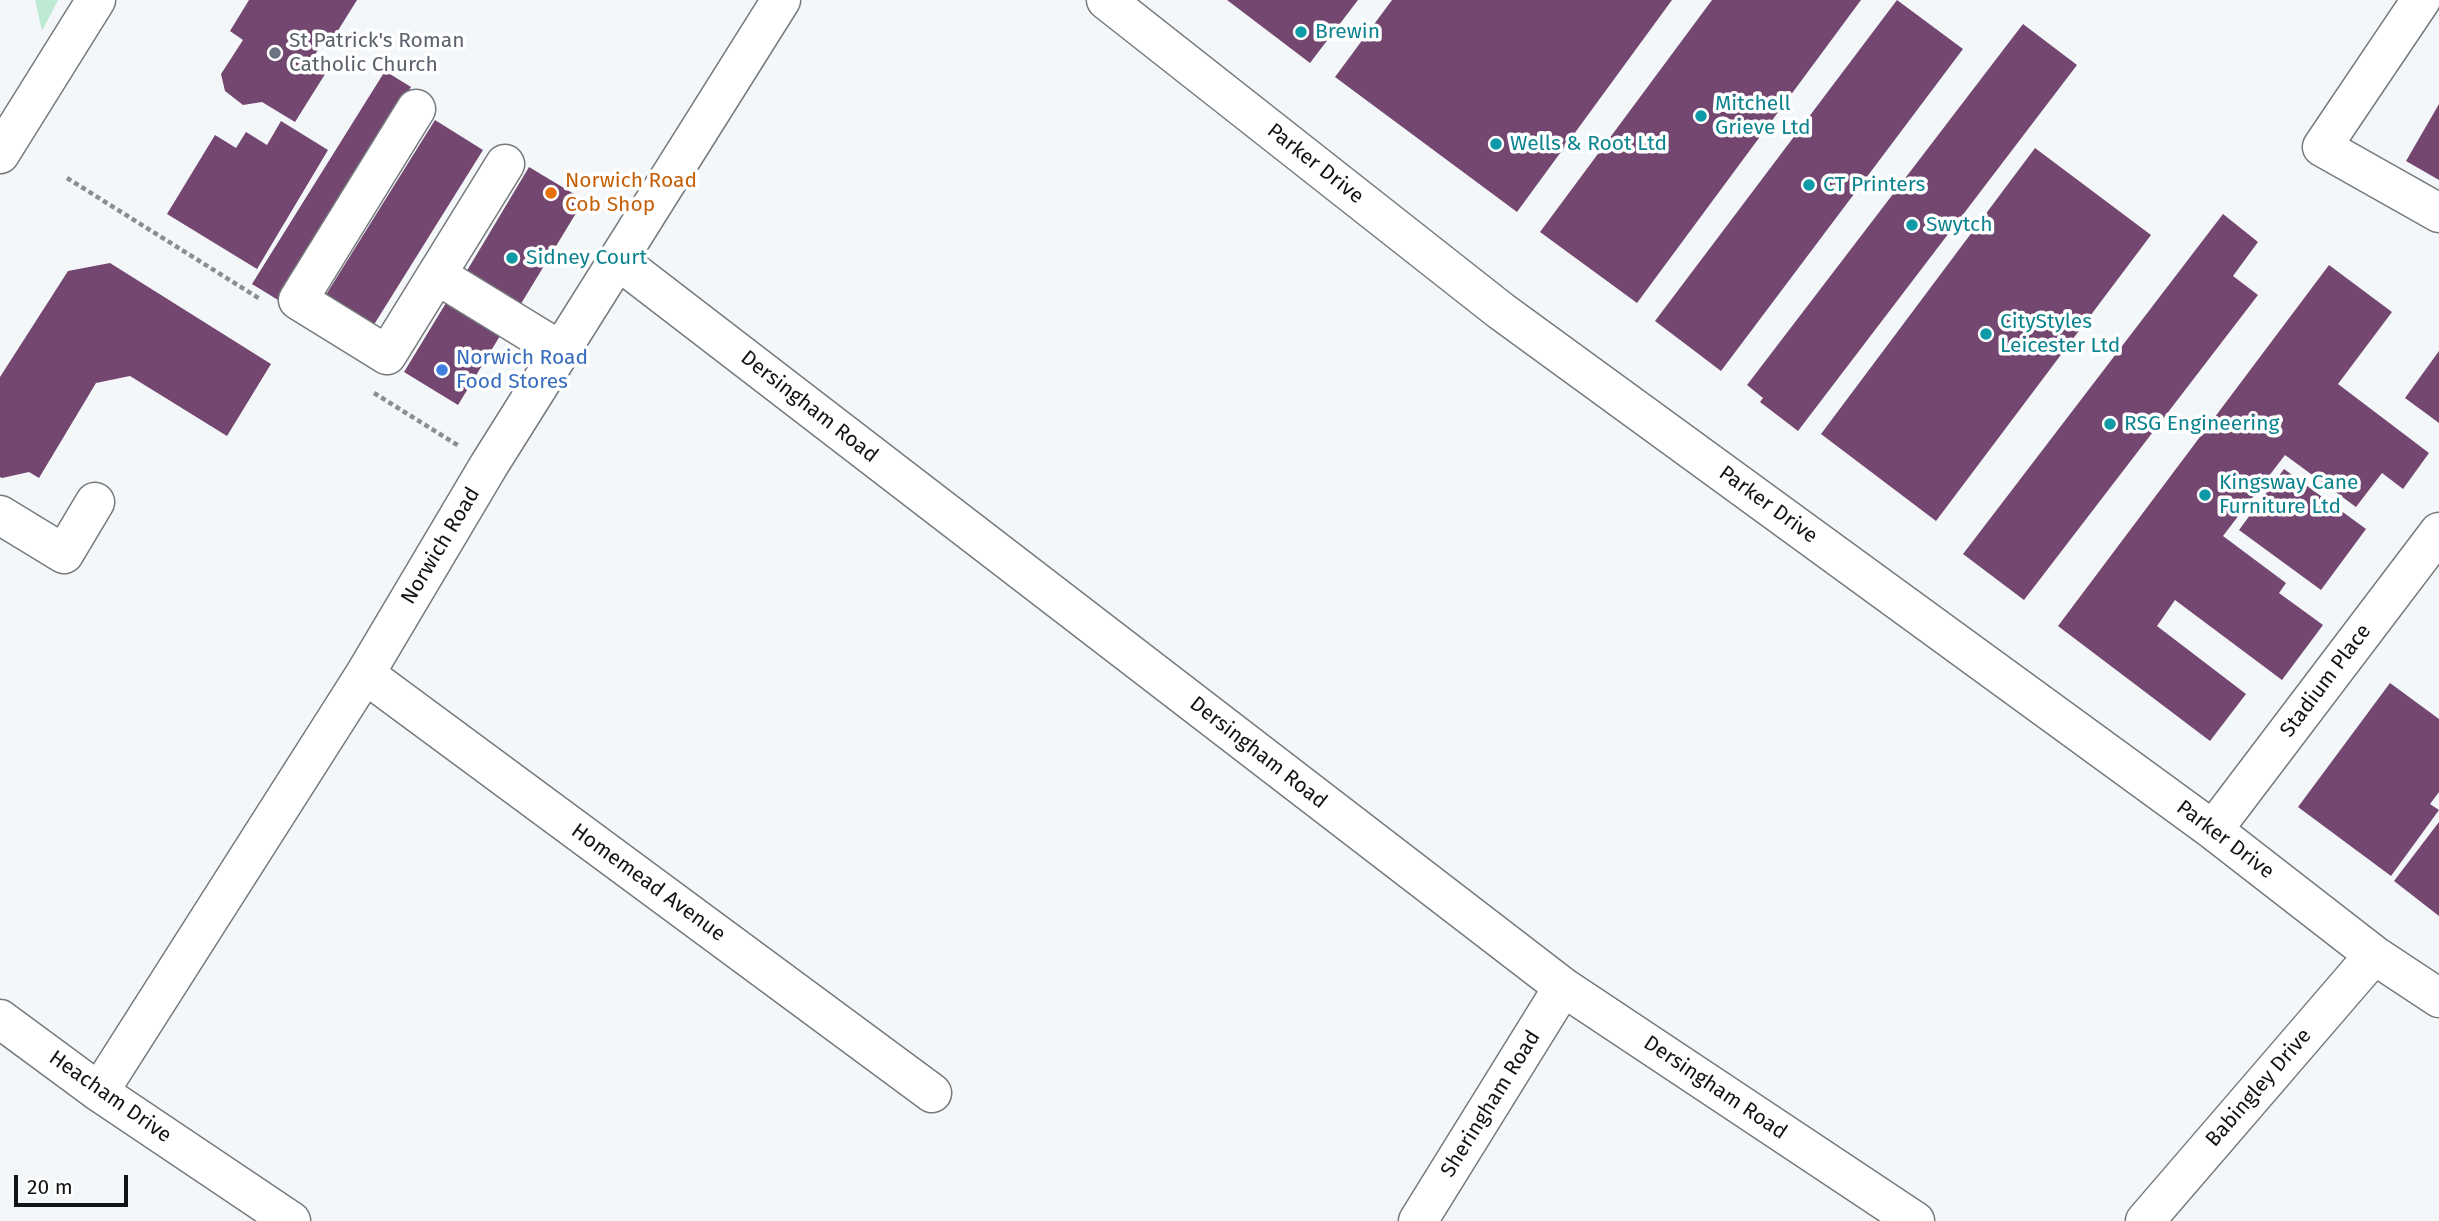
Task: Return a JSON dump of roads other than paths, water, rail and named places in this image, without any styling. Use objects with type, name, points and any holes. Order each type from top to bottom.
[{"type":"street","points":[[0,155],[96,0]]},
{"type":"street","name":"Norwich Road","points":[[100,1092],[365,674],[489,465],[781,0]]},
{"type":"street","name":"Parker Drive","points":[[1106,0],[1501,310],[2213,830],[2374,955],[2439,998]]},
{"type":"street","points":[[2421,0],[2322,147],[2439,213]]},
{"type":"street","points":[[416,109],[298,300],[387,355],[505,164]]},
{"type":"street","name":"Dersingham Road","points":[[619,261],[1563,987],[1915,1221]]},
{"type":"street","points":[[437,275],[561,351]]},
{"type":"street","points":[[0,515],[64,554],[95,502]]},
{"type":"street","name":"Stadium Place","points":[[2213,830],[2439,531]]},
{"type":"street","name":"Homemead Avenue","points":[[365,674],[932,1093]]},
{"type":"street","name":"Babingley Drive","points":[[2144,1221],[2374,955]]},
{"type":"street","name":"Sheringham Road","points":[[1418,1221],[1563,987]]},
{"type":"street","name":"Heacham Drive","points":[[0,1019],[100,1092],[291,1221]]},
{"type":"place","name":"Brewin","points":[[1301,32]]},
{"type":"place","name":"St Patrick's Roman Catholic Church","points":[[275,53]]},
{"type":"place","name":"Mitchell Grieve Ltd","points":[[1701,116]]},
{"type":"place","name":"Wells & Root Ltd","points":[[1496,144]]},
{"type":"place","name":"CT Printers","points":[[1809,185]]},
{"type":"place","name":"Norwich Road Cob Shop","points":[[551,193]]},
{"type":"place","name":"Swytch","points":[[1912,225]]},
{"type":"place","name":"Sidney Court","points":[[512,258]]},
{"type":"place","name":"CityStyles Leicester Ltd","points":[[1986,334]]},
{"type":"place","name":"Norwich Road Food Stores","points":[[442,370]]},
{"type":"place","name":"RSG Engineering","points":[[2110,424]]},
{"type":"place","name":"Kingsway Cane Furniture Ltd","points":[[2205,495]]}]
